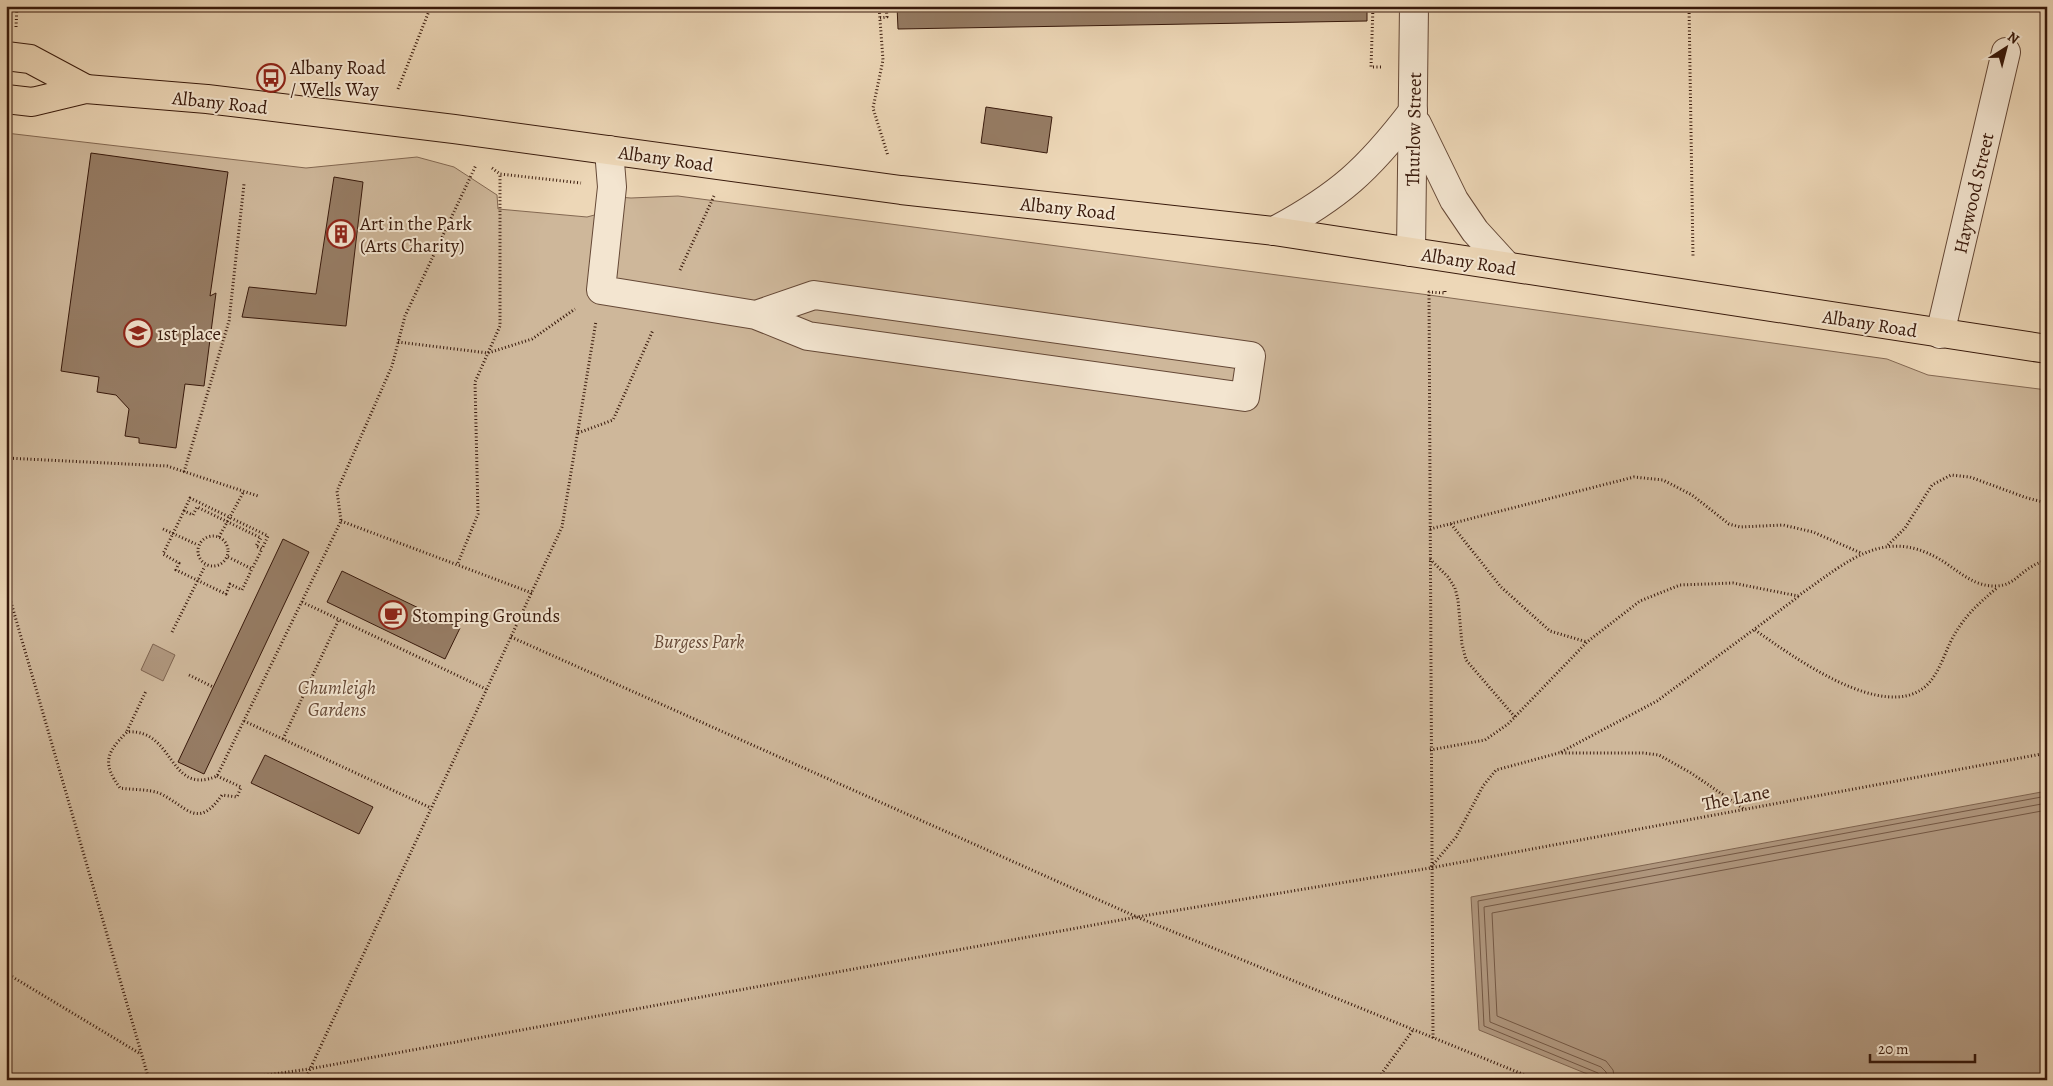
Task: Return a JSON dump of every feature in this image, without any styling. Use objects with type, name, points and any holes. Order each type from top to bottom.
[{"type":"main road","name":"Albany Road","points":[[6,56],[30,59],[86,89]]},
{"type":"main road","name":"Albany Road","points":[[6,99],[32,102],[86,89],[207,99],[609,150],[901,190],[1274,231],[2047,349]]},
{"type":"street","name":"Thurlow Street","points":[[1411,252],[1414,6]]},
{"type":"street","name":"Haywood Street","points":[[1940,334],[2006,52]]},
{"type":"street","points":[[1274,231],[1328,199],[1348,184],[1386,146],[1413,113],[1454,200],[1475,230],[1506,266]]},
{"type":"street","points":[[609,150],[612,187],[601,290],[756,315],[808,336],[1245,397],[1251,356],[814,295],[756,315]]},
{"type":"path","points":[[16,30],[17,6]]},
{"type":"path","points":[[396,94],[431,6]]},
{"type":"path","points":[[879,6],[883,60],[873,108],[889,158]]},
{"type":"path","points":[[880,18],[887,17],[886,6]]},
{"type":"path","points":[[1373,6],[1371,67],[1384,67]]},
{"type":"path","points":[[1689,6],[1694,257]]},
{"type":"path","points":[[127,732],[140,731],[156,739],[175,767],[188,777],[204,781],[217,776],[341,521],[337,491],[392,366],[405,316],[478,160]]},
{"type":"path","points":[[486,165],[500,174],[582,183]]},
{"type":"path","points":[[458,564],[478,514],[475,382],[500,326],[500,174]]},
{"type":"path","points":[[184,472],[229,321],[244,184]]},
{"type":"path","points":[[1433,1038],[1430,868],[1429,292],[1445,293],[1445,286]]},
{"type":"path","points":[[398,342],[488,353],[532,339],[601,290]]},
{"type":"path","points":[[305,1080],[562,527],[601,290]]},
{"type":"path","points":[[6,458],[167,466],[258,496]]},
{"type":"path","points":[[1887,546],[1904,528],[1932,485],[1951,475],[1970,477],[2027,498],[2047,503]]},
{"type":"path","points":[[1430,529],[1634,477],[1664,480],[1692,494],[1729,524],[1740,527],[1783,525],[1813,532],[1861,554]]},
{"type":"path","points":[[219,537],[244,491]]},
{"type":"path","points":[[190,498],[268,536],[242,590],[230,584],[226,594],[197,581],[176,570],[179,563],[163,554],[184,511],[190,498]]},
{"type":"path","points":[[184,511],[193,515],[197,507],[261,538],[256,546],[262,549]]},
{"type":"path","points":[[341,521],[532,593]]},
{"type":"path","points":[[1451,524],[1501,587],[1550,631],[1587,642]]},
{"type":"path","points":[[163,528],[198,545]]},
{"type":"path","points":[[206,537],[219,537],[228,546],[228,557],[218,566],[206,566],[198,556],[198,545],[206,537]]},
{"type":"path","points":[[1430,868],[1456,837],[1483,786],[1496,770],[1559,753],[1657,702],[1798,596],[1861,554],[1887,546],[1915,546],[1938,558],[1969,579],[1985,586],[1999,586],[2013,582],[2032,566],[2047,560]]},
{"type":"path","points":[[228,557],[252,569]]},
{"type":"path","points":[[1430,559],[1448,577],[1455,588],[1462,644],[1466,660],[1515,717]]},
{"type":"path","points":[[172,632],[206,566]]},
{"type":"path","points":[[1430,750],[1485,740],[1515,717],[1587,642],[1640,601],[1680,584],[1733,583],[1798,596]]},
{"type":"path","points":[[6,585],[149,1080]]},
{"type":"path","points":[[1755,630],[1803,663],[1863,692],[1884,696],[1906,696],[1926,685],[1969,612],[1999,586]]},
{"type":"path","points":[[302,602],[486,689]]},
{"type":"path","points":[[283,739],[339,619]]},
{"type":"path","points":[[511,637],[1137,917],[1537,1080]]},
{"type":"path","points":[[189,675],[214,687]]},
{"type":"path","points":[[146,691],[127,732],[113,746],[107,763],[111,776],[120,788],[158,793],[192,814],[203,814],[213,808],[222,795],[237,797],[241,791],[241,787],[217,776]]},
{"type":"path","points":[[244,721],[431,808]]},
{"type":"path","points":[[1559,753],[1643,753],[1659,755],[1691,773],[1744,809]]},
{"type":"path","name":"The Lane","points":[[233,1080],[309,1069],[1137,917],[1430,868],[2047,753]]},
{"type":"path","points":[[6,972],[140,1053]]},
{"type":"path","points":[[1377,1080],[1413,1030]]},
{"type":"green space","name":"Burgess Park","points":[[6,133],[306,168],[417,157],[454,167],[497,195],[498,209],[587,217],[602,213],[604,196],[631,198],[678,196],[1429,295],[1887,359],[1928,375],[2047,390],[2047,1080],[6,1080]]},
{"type":"water","points":[[153,644],[175,655],[163,681],[141,670]]},
{"type":"water","points":[[2047,791],[2047,1080],[1602,1080],[1479,1030],[1471,897]]},
{"type":"building","points":[[897,6],[1367,6],[1367,21],[898,29]]},
{"type":"building","points":[[986,107],[1052,117],[1047,153],[981,143]]},
{"type":"building","name":"1st place","points":[[91,153],[228,172],[210,296],[216,293],[204,386],[185,384],[176,448],[139,443],[139,438],[125,436],[129,409],[116,395],[97,392],[99,377],[61,371]]},
{"type":"building","name":"Art in the Park (Arts Charity)","points":[[334,177],[363,182],[346,326],[242,317],[249,287],[316,294]]},
{"type":"building","points":[[283,539],[309,552],[204,774],[178,762]]},
{"type":"building","name":"Stomping Grounds","points":[[342,571],[460,628],[445,659],[327,602]]},
{"type":"building","points":[[265,755],[373,807],[359,834],[251,783]]},
{"type":"place","name":"Albany Road / Wells Way","points":[[271,78]]},
{"type":"place","name":"Art in the Park (Arts Charity)","points":[[341,234]]},
{"type":"place","name":"1st place","points":[[138,333]]},
{"type":"place","name":"Stomping Grounds","points":[[393,615]]},
{"type":"park label","name":"Chumleigh Gardens","points":[[337,698]]}]
